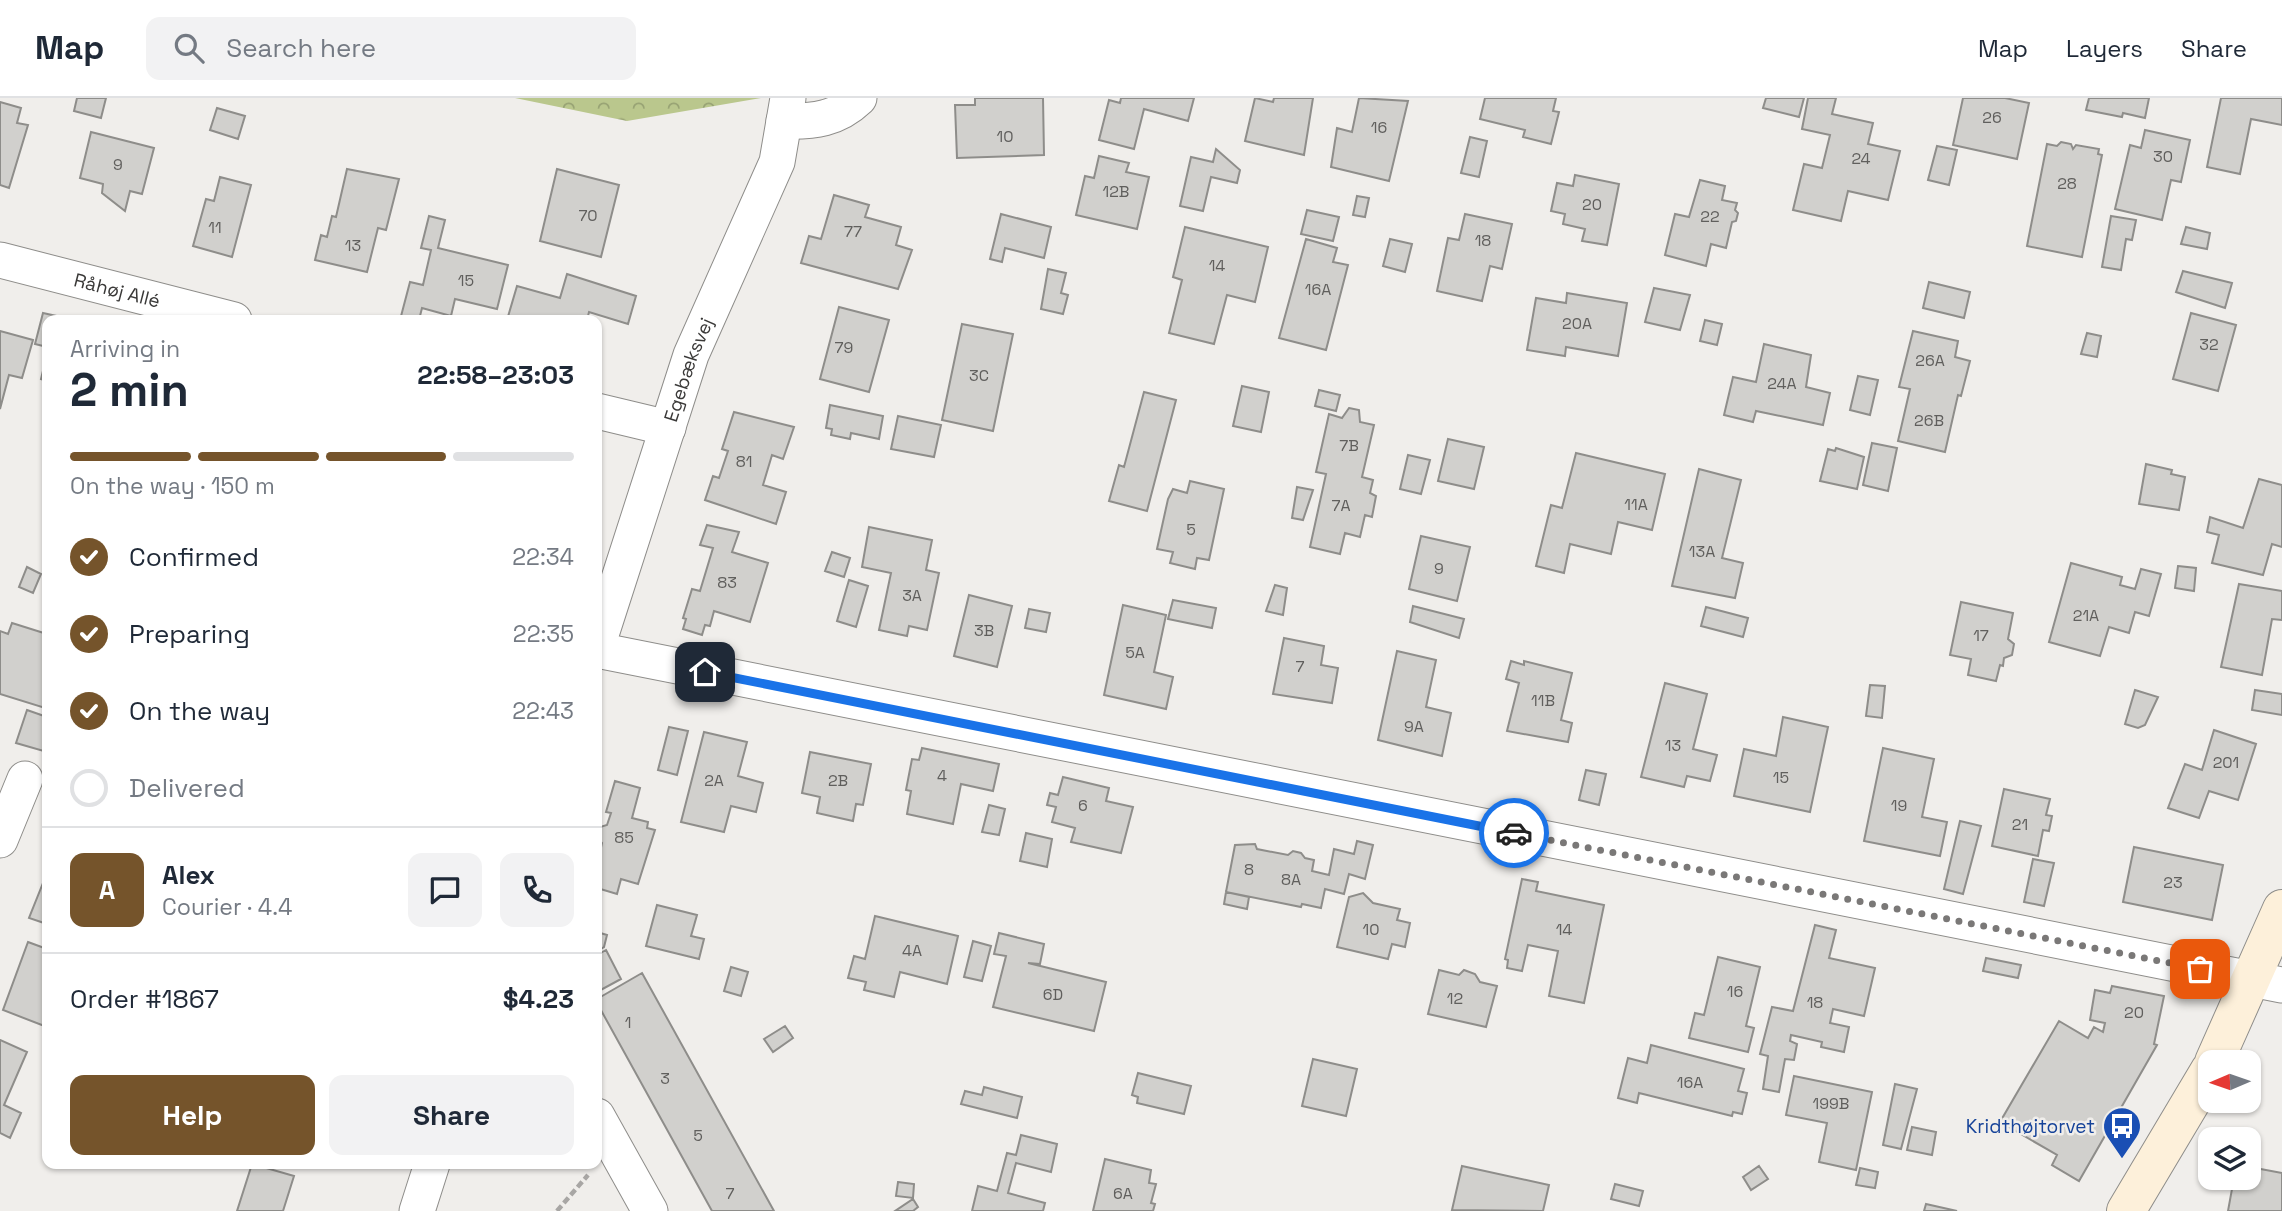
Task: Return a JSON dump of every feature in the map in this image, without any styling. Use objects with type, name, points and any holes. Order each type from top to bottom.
[{"type":"street","points":[[786,109],[813,122],[845,112],[859,98]]},
{"type":"street","name":"Egebæksvej","points":[[602,633],[691,355],[777,162],[786,109]]},
{"type":"street","name":"Råhøj Allé","points":[[0,260],[214,315]]},
{"type":"street","points":[[602,412],[668,428]]},
{"type":"street","points":[[602,650],[2268,983]]},
{"type":"street","points":[[0,840],[24,778]]},
{"type":"street","points":[[2222,1050],[2268,983],[2282,909]]},
{"type":"street","points":[[2126,1211],[2198,1090]]},
{"type":"street","points":[[602,1124],[650,1211]]},
{"type":"street","points":[[416,1211],[430,1169]]},
{"type":"path","points":[[557,1211],[589,1173]]},
{"type":"green space","points":[[515,98],[761,98],[627,121]]},
{"type":"building","points":[[77,98],[106,98],[101,118],[74,111]]},
{"type":"building","points":[[975,98],[1043,98],[1044,155],[957,158],[955,105],[975,105]]},
{"type":"building","points":[[1121,98],[1194,98],[1188,121],[1144,109],[1134,149],[1099,140],[1109,100],[1120,103]]},
{"type":"building","points":[[1255,98],[1273,102],[1274,98],[1313,98],[1304,155],[1245,141]]},
{"type":"building","points":[[1359,98],[1408,101],[1389,181],[1331,167],[1337,128],[1352,132]]},
{"type":"building","points":[[1485,98],[1556,98],[1553,111],[1559,112],[1551,144],[1523,137],[1525,130],[1480,119]]},
{"type":"building","points":[[1766,98],[1804,98],[1799,117],[1763,108]]},
{"type":"building","points":[[1808,98],[1836,98],[1832,114],[1873,123],[1868,144],[1900,151],[1888,200],[1848,191],[1841,221],[1793,210],[1804,164],[1822,168],[1830,135],[1802,129]]},
{"type":"building","points":[[1963,98],[2005,98],[2029,103],[2017,159],[1953,145]]},
{"type":"building","points":[[2089,98],[2149,98],[2145,118],[2086,110]]},
{"type":"building","points":[[2221,98],[2282,98],[2282,125],[2251,119],[2240,174],[2207,167]]},
{"type":"building","points":[[0,102],[21,108],[17,123],[28,125],[9,188],[0,185]]},
{"type":"building","points":[[217,108],[245,116],[238,139],[210,130]]},
{"type":"building","points":[[2145,130],[2190,140],[2181,182],[2171,180],[2162,220],[2115,209],[2130,145],[2141,148]]},
{"type":"building","points":[[91,132],[154,148],[142,194],[130,191],[125,211],[102,193],[103,184],[80,178]]},
{"type":"building","points":[[1470,137],[1487,141],[1479,177],[1461,173]]},
{"type":"building","points":[[2061,142],[2071,144],[2073,149],[2076,145],[2099,149],[2098,154],[2102,155],[2082,257],[2027,246],[2047,144],[2057,146]]},
{"type":"building","points":[[1937,146],[1957,150],[1949,185],[1928,180]]},
{"type":"building","points":[[1216,149],[1240,170],[1237,183],[1211,177],[1203,211],[1180,206],[1191,157],[1213,162]]},
{"type":"building","points":[[1099,156],[1129,163],[1126,172],[1149,177],[1137,229],[1076,215],[1085,176],[1094,178]]},
{"type":"building","points":[[347,169],[399,179],[386,230],[378,228],[367,272],[315,260],[321,235],[327,237],[332,216],[336,217]]},
{"type":"building","points":[[557,169],[619,185],[601,257],[540,241]]},
{"type":"building","points":[[1575,175],[1619,184],[1607,245],[1582,241],[1585,229],[1563,224],[1565,214],[1551,211],[1557,183],[1573,186]]},
{"type":"building","points":[[220,177],[251,185],[232,257],[193,246],[206,199],[214,201]]},
{"type":"building","points":[[1700,180],[1725,186],[1722,200],[1737,203],[1735,210],[1738,213],[1736,221],[1732,222],[1726,248],[1711,244],[1706,266],[1665,255],[1675,214],[1689,217]]},
{"type":"building","points":[[834,195],[869,205],[865,217],[901,227],[896,245],[912,250],[898,289],[801,263],[809,236],[821,239]]},
{"type":"building","points":[[1357,196],[1369,198],[1365,217],[1353,215]]},
{"type":"building","points":[[1307,210],[1339,217],[1333,241],[1301,234]]},
{"type":"building","points":[[1001,214],[1051,227],[1044,258],[1005,248],[1002,262],[990,259]]},
{"type":"building","points":[[1465,214],[1512,224],[1502,269],[1490,266],[1482,301],[1437,291],[1448,238],[1459,240]]},
{"type":"building","points":[[429,216],[445,220],[438,248],[508,265],[497,309],[455,299],[451,315],[422,308],[420,315],[401,315],[410,282],[423,285],[431,250],[421,248]]},
{"type":"building","points":[[2111,216],[2136,220],[2132,240],[2126,239],[2121,270],[2102,267]]},
{"type":"building","points":[[1185,227],[1268,247],[1255,302],[1227,295],[1214,344],[1169,333],[1182,280],[1173,277]]},
{"type":"building","points":[[2186,227],[2210,233],[2207,249],[2181,244]]},
{"type":"building","points":[[1306,239],[1337,248],[1333,262],[1348,265],[1326,350],[1279,338]]},
{"type":"building","points":[[1390,239],[1412,244],[1405,272],[1383,266]]},
{"type":"building","points":[[1048,269],[1066,273],[1061,293],[1068,295],[1063,314],[1041,309]]},
{"type":"building","points":[[2183,271],[2232,283],[2225,308],[2176,292]]},
{"type":"building","points":[[567,274],[636,296],[628,324],[589,312],[588,315],[508,315],[517,286],[560,298]]},
{"type":"building","points":[[1929,282],[1970,292],[1964,318],[1923,308]]},
{"type":"building","points":[[1654,288],[1690,295],[1680,330],[1645,322]]},
{"type":"building","points":[[1567,293],[1627,303],[1618,356],[1566,347],[1565,356],[1527,350],[1536,298],[1566,303]]},
{"type":"building","points":[[839,307],[889,320],[869,392],[820,379]]},
{"type":"building","points":[[2191,313],[2236,325],[2218,391],[2173,379]]},
{"type":"building","points":[[42,317],[42,346],[35,344]]},
{"type":"building","points":[[1705,320],[1722,324],[1717,345],[1700,341]]},
{"type":"building","points":[[962,324],[1013,334],[993,431],[942,420]]},
{"type":"building","points":[[0,331],[33,340],[22,378],[9,375],[0,409]]},
{"type":"building","points":[[1913,331],[1958,341],[1955,357],[1970,361],[1961,396],[1958,395],[1945,452],[1898,441],[1910,389],[1899,387]]},
{"type":"building","points":[[2087,333],[2101,336],[2097,357],[2081,354]]},
{"type":"building","points":[[1764,344],[1811,355],[1806,387],[1830,393],[1823,425],[1756,411],[1753,422],[1724,415],[1733,377],[1756,382]]},
{"type":"building","points":[[1858,376],[1878,380],[1870,415],[1850,410]]},
{"type":"building","points":[[1242,386],[1269,392],[1261,432],[1233,426]]},
{"type":"building","points":[[1319,390],[1340,395],[1336,411],[1315,406]]},
{"type":"building","points":[[1144,392],[1176,400],[1147,511],[1109,501],[1119,465],[1124,467]]},
{"type":"building","points":[[830,405],[883,416],[879,439],[851,433],[850,439],[831,435],[832,429],[826,428]]},
{"type":"building","points":[[1349,408],[1359,410],[1360,422],[1374,425],[1362,477],[1373,480],[1370,493],[1376,496],[1372,517],[1365,515],[1360,537],[1345,533],[1340,554],[1310,547],[1326,474],[1316,472],[1329,414],[1342,418]]},
{"type":"building","points":[[734,412],[794,427],[783,459],[772,455],[763,485],[786,492],[776,524],[705,500],[713,476],[719,478],[728,451],[722,449]]},
{"type":"building","points":[[898,416],[941,425],[934,457],[891,449]]},
{"type":"building","points":[[1448,439],[1484,447],[1474,489],[1438,481]]},
{"type":"building","points":[[1872,443],[1897,448],[1888,491],[1863,485]]},
{"type":"building","points":[[1836,448],[1864,457],[1857,489],[1820,481],[1828,449],[1835,451]]},
{"type":"building","points":[[1576,453],[1665,474],[1652,530],[1618,522],[1611,554],[1570,544],[1564,573],[1536,566],[1551,505],[1562,508]]},
{"type":"building","points":[[1408,455],[1430,460],[1421,494],[1400,489]]},
{"type":"building","points":[[2146,464],[2172,470],[2171,474],[2185,477],[2179,510],[2139,504]]},
{"type":"building","points":[[1699,469],[1741,480],[1722,558],[1743,563],[1735,598],[1672,586]]},
{"type":"building","points":[[2259,479],[2282,485],[2282,547],[2272,544],[2263,575],[2212,563],[2219,535],[2207,532],[2210,517],[2243,528]]},
{"type":"building","points":[[1190,481],[1224,489],[1209,560],[1197,558],[1195,569],[1170,563],[1173,552],[1157,549],[1168,499],[1173,489],[1187,493]]},
{"type":"building","points":[[1297,487],[1313,490],[1303,520],[1292,518]]},
{"type":"building","points":[[707,525],[739,532],[732,552],[768,563],[750,622],[714,611],[710,626],[705,625],[702,635],[683,629],[686,619],[683,618],[692,589],[700,591],[713,548],[700,545]]},
{"type":"building","points":[[869,527],[932,540],[926,570],[939,573],[927,630],[909,626],[907,636],[879,630],[891,573],[862,567]]},
{"type":"building","points":[[1421,536],[1470,547],[1457,601],[1409,589]]},
{"type":"building","points":[[832,552],[850,558],[844,577],[825,571]]},
{"type":"building","points":[[2071,563],[2122,577],[2120,585],[2135,589],[2141,569],[2161,574],[2149,616],[2135,612],[2129,633],[2109,627],[2100,656],[2049,642]]},
{"type":"building","points":[[2178,566],[2196,568],[2194,591],[2175,588]]},
{"type":"building","points":[[27,567],[41,574],[33,593],[19,587]]},
{"type":"building","points":[[849,580],[868,586],[856,627],[837,621]]},
{"type":"building","points":[[2239,584],[2282,591],[2282,620],[2272,619],[2262,675],[2221,667]]},
{"type":"building","points":[[1275,585],[1287,588],[1283,615],[1266,611]]},
{"type":"building","points":[[969,595],[1012,606],[997,667],[954,656]]},
{"type":"building","points":[[1173,600],[1216,608],[1212,628],[1168,619]]},
{"type":"building","points":[[1961,602],[2013,613],[2008,639],[2014,644],[2012,655],[2004,658],[1996,681],[1968,675],[1971,659],[1950,655]]},
{"type":"building","points":[[1123,605],[1166,615],[1154,672],[1173,677],[1166,709],[1104,695]]},
{"type":"building","points":[[1413,606],[1464,619],[1459,638],[1410,622]]},
{"type":"building","points":[[1706,607],[1748,618],[1743,637],[1701,626]]},
{"type":"building","points":[[1029,609],[1050,613],[1046,632],[1025,628]]},
{"type":"building","points":[[12,623],[42,632],[42,707],[0,694],[0,631],[8,634]]},
{"type":"building","points":[[1284,638],[1324,646],[1321,665],[1338,668],[1332,703],[1273,694]]},
{"type":"building","points":[[1397,651],[1436,660],[1426,707],[1451,713],[1442,756],[1378,740]]},
{"type":"building","points":[[1511,661],[1524,665],[1524,661],[1572,673],[1561,720],[1572,723],[1568,742],[1507,731],[1519,683],[1506,679]]},
{"type":"building","points":[[1665,683],[1707,694],[1693,749],[1717,755],[1710,781],[1687,776],[1684,787],[1641,777]]},
{"type":"building","points":[[1870,685],[1885,686],[1882,718],[1866,716]]},
{"type":"building","points":[[2135,690],[2158,697],[2145,725],[2138,728],[2125,724]]},
{"type":"building","points":[[2255,690],[2282,694],[2282,715],[2252,710]]},
{"type":"building","points":[[27,710],[42,715],[42,751],[16,743]]},
{"type":"building","points":[[1783,717],[1828,727],[1810,812],[1734,796],[1744,749],[1776,756]]},
{"type":"building","points":[[669,727],[688,731],[677,775],[658,770]]},
{"type":"building","points":[[2214,730],[2256,744],[2238,800],[2209,791],[2199,818],[2168,808],[2185,764],[2202,770]]},
{"type":"building","points":[[704,732],[747,742],[738,776],[763,783],[756,812],[731,806],[724,832],[681,822]]},
{"type":"building","points":[[922,748],[999,764],[993,791],[961,784],[953,824],[907,814],[911,791],[906,790],[912,759],[919,760]]},
{"type":"building","points":[[1883,748],[1934,759],[1922,817],[1947,822],[1940,856],[1864,841]]},
{"type":"building","points":[[810,752],[871,764],[863,805],[856,804],[853,821],[817,813],[820,797],[802,793]]},
{"type":"building","points":[[1586,770],[1606,774],[1599,805],[1579,800]]},
{"type":"building","points":[[1063,777],[1109,788],[1106,801],[1133,807],[1121,853],[1071,842],[1075,828],[1052,822],[1056,807],[1047,805],[1050,793],[1058,795]]},
{"type":"building","points":[[615,781],[640,788],[632,818],[648,822],[647,828],[655,830],[638,884],[621,879],[617,894],[602,890],[602,826],[607,825],[611,813],[606,812]]},
{"type":"building","points":[[2004,789],[2050,799],[2046,815],[2052,816],[2049,831],[2043,830],[2038,856],[1992,846]]},
{"type":"building","points":[[989,805],[1005,809],[999,835],[982,832]]},
{"type":"building","points":[[1960,821],[1981,826],[1963,894],[1944,889]]},
{"type":"building","points":[[1026,833],[1052,839],[1047,867],[1020,861]]},
{"type":"building","points":[[1357,841],[1373,845],[1365,879],[1349,874],[1344,894],[1325,889],[1321,908],[1302,904],[1301,907],[1226,892],[1235,845],[1255,844],[1257,849],[1288,855],[1293,851],[1301,853],[1305,858],[1314,860],[1312,871],[1329,875],[1334,849],[1354,854]]},
{"type":"building","points":[[2134,847],[2223,865],[2212,920],[2123,902]]},
{"type":"building","points":[[2033,859],[2054,863],[2044,906],[2024,902]]},
{"type":"building","points":[[1522,879],[1538,882],[1536,891],[1604,905],[1584,1003],[1549,996],[1558,951],[1528,945],[1522,971],[1507,968],[1508,960],[1505,959]]},
{"type":"building","points":[[42,886],[42,922],[29,918]]},
{"type":"building","points":[[1226,892],[1249,897],[1247,909],[1224,904]]},
{"type":"building","points":[[1363,893],[1373,903],[1400,909],[1397,920],[1410,923],[1405,947],[1392,944],[1388,959],[1337,947],[1349,897]]},
{"type":"building","points":[[657,905],[697,915],[691,936],[704,939],[699,959],[646,946]]},
{"type":"building","points":[[875,916],[958,936],[947,984],[900,972],[894,997],[864,990],[866,982],[848,978],[854,956],[865,959]]},
{"type":"building","points":[[1815,925],[1836,930],[1829,958],[1875,968],[1864,1016],[1833,1009],[1830,1023],[1849,1027],[1844,1052],[1821,1047],[1822,1042],[1791,1035],[1790,1041],[1797,1044],[1794,1060],[1785,1059],[1779,1092],[1763,1089],[1768,1056],[1760,1054],[1772,1007],[1793,1011]]},
{"type":"building","points":[[999,933],[1044,944],[1040,964],[1028,963],[1106,982],[1094,1031],[993,1007],[1006,956],[994,954]]},
{"type":"building","points":[[602,934],[607,935],[602,948]]},
{"type":"building","points":[[973,941],[991,946],[982,981],[964,977]]},
{"type":"building","points":[[28,942],[42,947],[42,1025],[3,1010]]},
{"type":"building","points":[[606,950],[621,979],[602,989],[602,952]]},
{"type":"building","points":[[1718,957],[1760,967],[1746,1026],[1754,1028],[1748,1052],[1689,1038],[1695,1013],[1704,1015]]},
{"type":"building","points":[[1986,958],[2021,965],[2018,978],[1983,971]]},
{"type":"building","points":[[731,967],[748,972],[741,996],[724,991]]},
{"type":"building","points":[[1439,970],[1459,975],[1464,970],[1475,974],[1480,982],[1497,986],[1486,1027],[1428,1014]]},
{"type":"building","points":[[642,973],[774,1211],[712,1211],[602,1012],[602,996]]},
{"type":"building","points":[[2112,986],[2164,996],[2154,1044],[2157,1045],[2079,1181],[2052,1165],[2057,1155],[2000,1122],[2059,1021],[2088,1038],[2094,1027],[2103,1032],[2105,1023],[2090,1020],[2095,990],[2110,993]]},
{"type":"building","points":[[785,1026],[793,1038],[773,1052],[764,1039]]},
{"type":"building","points":[[0,1040],[27,1052],[4,1105],[21,1113],[10,1138],[0,1133]]},
{"type":"building","points":[[1651,1045],[1744,1069],[1738,1091],[1747,1093],[1742,1114],[1733,1112],[1732,1116],[1639,1093],[1637,1103],[1618,1098],[1628,1058],[1647,1063]]},
{"type":"building","points":[[1313,1059],[1357,1069],[1346,1116],[1302,1106]]},
{"type":"building","points":[[1138,1073],[1191,1086],[1184,1114],[1137,1103],[1138,1097],[1132,1095]]},
{"type":"building","points":[[1794,1076],[1872,1092],[1856,1170],[1819,1162],[1827,1123],[1786,1115]]},
{"type":"building","points":[[1895,1084],[1917,1089],[1901,1149],[1883,1145]]},
{"type":"building","points":[[984,1087],[1022,1097],[1017,1118],[961,1104],[965,1091],[982,1095]]},
{"type":"building","points":[[1912,1127],[1936,1132],[1932,1155],[1907,1150]]},
{"type":"building","points":[[1021,1135],[1057,1144],[1051,1172],[1016,1163],[1008,1193],[1045,1203],[1043,1211],[972,1211],[978,1186],[997,1191],[1007,1153],[1016,1155]]},
{"type":"building","points":[[1105,1159],[1151,1170],[1149,1183],[1156,1184],[1151,1203],[1155,1204],[1153,1211],[1093,1211]]},
{"type":"building","points":[[1462,1166],[1549,1185],[1543,1211],[1452,1210]]},
{"type":"building","points":[[1759,1166],[1768,1179],[1751,1190],[1743,1177]]},
{"type":"building","points":[[1860,1168],[1878,1172],[1875,1188],[1856,1185]]},
{"type":"building","points":[[250,1169],[270,1169],[294,1176],[283,1211],[237,1211]]},
{"type":"building","points":[[2261,1169],[2282,1173],[2282,1211],[2228,1211],[2232,1190],[2261,1190]]},
{"type":"building","points":[[898,1182],[914,1184],[913,1198],[896,1196]]},
{"type":"building","points":[[1615,1184],[1643,1191],[1639,1206],[1611,1199]]},
{"type":"building","points":[[913,1199],[918,1207],[913,1211],[895,1211]]},
{"type":"building","points":[[1926,1204],[1957,1211],[1924,1211]]},
{"type":"way so far","points":[[1514,833],[2200,969]]},
{"type":"place","name":"Kridthøjtorvet","points":[[2122,1160]]},
{"type":"route","points":[[705,672],[1514,833]]}]
